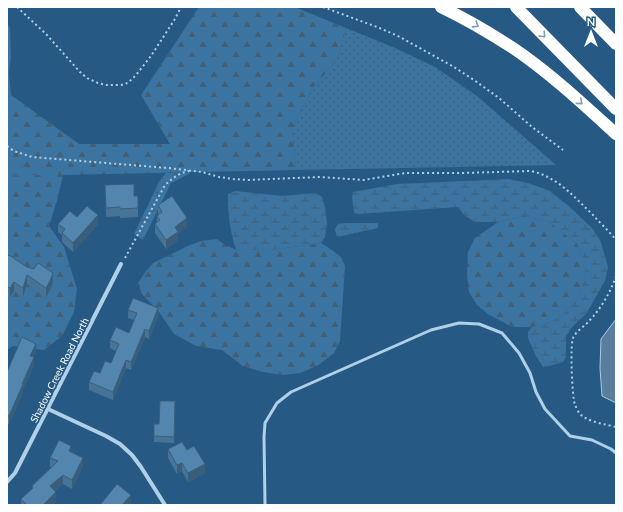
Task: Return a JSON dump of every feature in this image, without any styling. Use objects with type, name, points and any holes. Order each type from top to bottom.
[{"type":"highway","points":[[441,7],[468,20],[513,48],[547,74],[616,134]]},
{"type":"highway","points":[[516,7],[616,109]]},
{"type":"highway","points":[[580,7],[616,44]]},
{"type":"street","name":"Shadow Creek Road North","points":[[7,482],[15,473],[121,264]]},
{"type":"street","points":[[48,409],[120,444],[141,467],[165,505]]},
{"type":"lane","points":[[265,505],[265,423],[277,403],[291,392],[405,341],[431,330],[459,323],[479,324],[502,333],[519,353],[530,373],[536,392],[545,409],[563,429],[570,436],[592,440],[616,452]]},
{"type":"path","points":[[17,7],[46,34],[80,72],[88,78],[106,85],[125,84],[136,75],[151,56],[181,7]]},
{"type":"path","points":[[323,7],[398,36],[448,64],[474,80],[563,150]]},
{"type":"path","points":[[7,146],[14,151],[32,157],[168,168],[202,172],[233,179],[248,180],[320,177],[364,180],[405,173],[531,171],[556,180],[581,203],[616,240]]},
{"type":"path","points":[[121,264],[165,185],[172,178],[184,172],[193,171]]},
{"type":"path","points":[[616,276],[606,299],[573,338],[572,348],[573,397],[579,413],[585,418],[616,427]]},
{"type":"green space","points":[[199,7],[292,7],[346,28],[337,60],[313,87],[292,128],[296,170],[63,175],[49,226],[64,247],[77,289],[74,312],[62,336],[44,350],[13,346],[7,350],[7,23],[10,28],[11,57],[9,73],[11,95],[79,144],[170,144],[141,95]]},
{"type":"green space","points":[[346,28],[393,47],[435,67],[477,96],[556,165],[296,170],[292,128],[313,87],[337,60]]},
{"type":"green space","points":[[7,159],[20,167],[44,167],[44,175],[7,176]]},
{"type":"green space","points":[[166,173],[191,173],[171,183],[143,240],[134,234],[159,182]]},
{"type":"green space","points":[[509,179],[528,183],[550,191],[571,208],[593,229],[601,242],[608,267],[605,281],[586,314],[572,327],[566,336],[566,357],[563,362],[549,366],[543,367],[536,356],[528,338],[528,332],[532,327],[549,323],[561,317],[577,300],[585,279],[585,261],[577,244],[549,222],[525,216],[498,222],[475,222],[464,215],[458,207],[358,214],[354,213],[352,197],[353,192],[397,184]]},
{"type":"green space","points":[[235,191],[282,196],[316,193],[322,197],[325,207],[327,223],[325,237],[321,243],[270,250],[236,250],[232,237],[228,208],[228,194]]},
{"type":"green space","points":[[525,216],[549,222],[577,244],[585,261],[585,280],[577,300],[561,317],[549,323],[532,327],[512,327],[488,314],[477,305],[469,292],[467,276],[468,252],[475,238],[498,222]]},
{"type":"green space","points":[[378,223],[378,228],[337,237],[335,229],[338,224]]},
{"type":"green space","points":[[217,239],[236,250],[270,250],[321,243],[341,257],[345,266],[340,341],[334,353],[320,364],[301,373],[282,375],[263,372],[243,366],[222,350],[196,346],[174,334],[159,312],[142,294],[138,283],[153,263],[190,245],[201,241]]},
{"type":"shaded area","points":[[616,319],[616,403],[602,396],[600,368],[601,339]]},
{"type":"building","points":[[134,184],[134,196],[138,196],[138,208],[106,208],[105,185]]},
{"type":"building","points":[[172,196],[187,218],[175,227],[178,232],[166,240],[155,224],[160,220],[157,216],[162,212],[158,205]]},
{"type":"building","points":[[87,206],[98,215],[73,243],[62,233],[65,229],[58,224],[70,211],[77,217]]},
{"type":"building","points":[[9,255],[27,267],[34,269],[38,263],[53,273],[46,288],[27,275],[23,288],[14,282],[10,288],[7,287],[7,257]]},
{"type":"building","points":[[133,298],[158,308],[149,331],[145,329],[131,362],[126,360],[113,392],[89,382],[94,371],[100,373],[105,361],[111,363],[119,344],[110,340],[116,327],[129,333],[137,313],[128,310]]},
{"type":"building","points":[[22,337],[36,344],[30,356],[34,357],[9,416],[7,415],[7,372]]},
{"type":"building","points":[[160,401],[175,401],[174,437],[154,436],[154,424],[159,424]]},
{"type":"building","points":[[59,440],[71,446],[69,451],[83,458],[72,480],[63,475],[50,486],[56,492],[43,505],[27,505],[21,499],[58,461],[50,458]]},
{"type":"building","points":[[182,442],[187,450],[194,446],[205,464],[188,473],[182,463],[177,465],[168,449]]},
{"type":"building","points":[[117,484],[131,495],[122,505],[100,505]]}]
